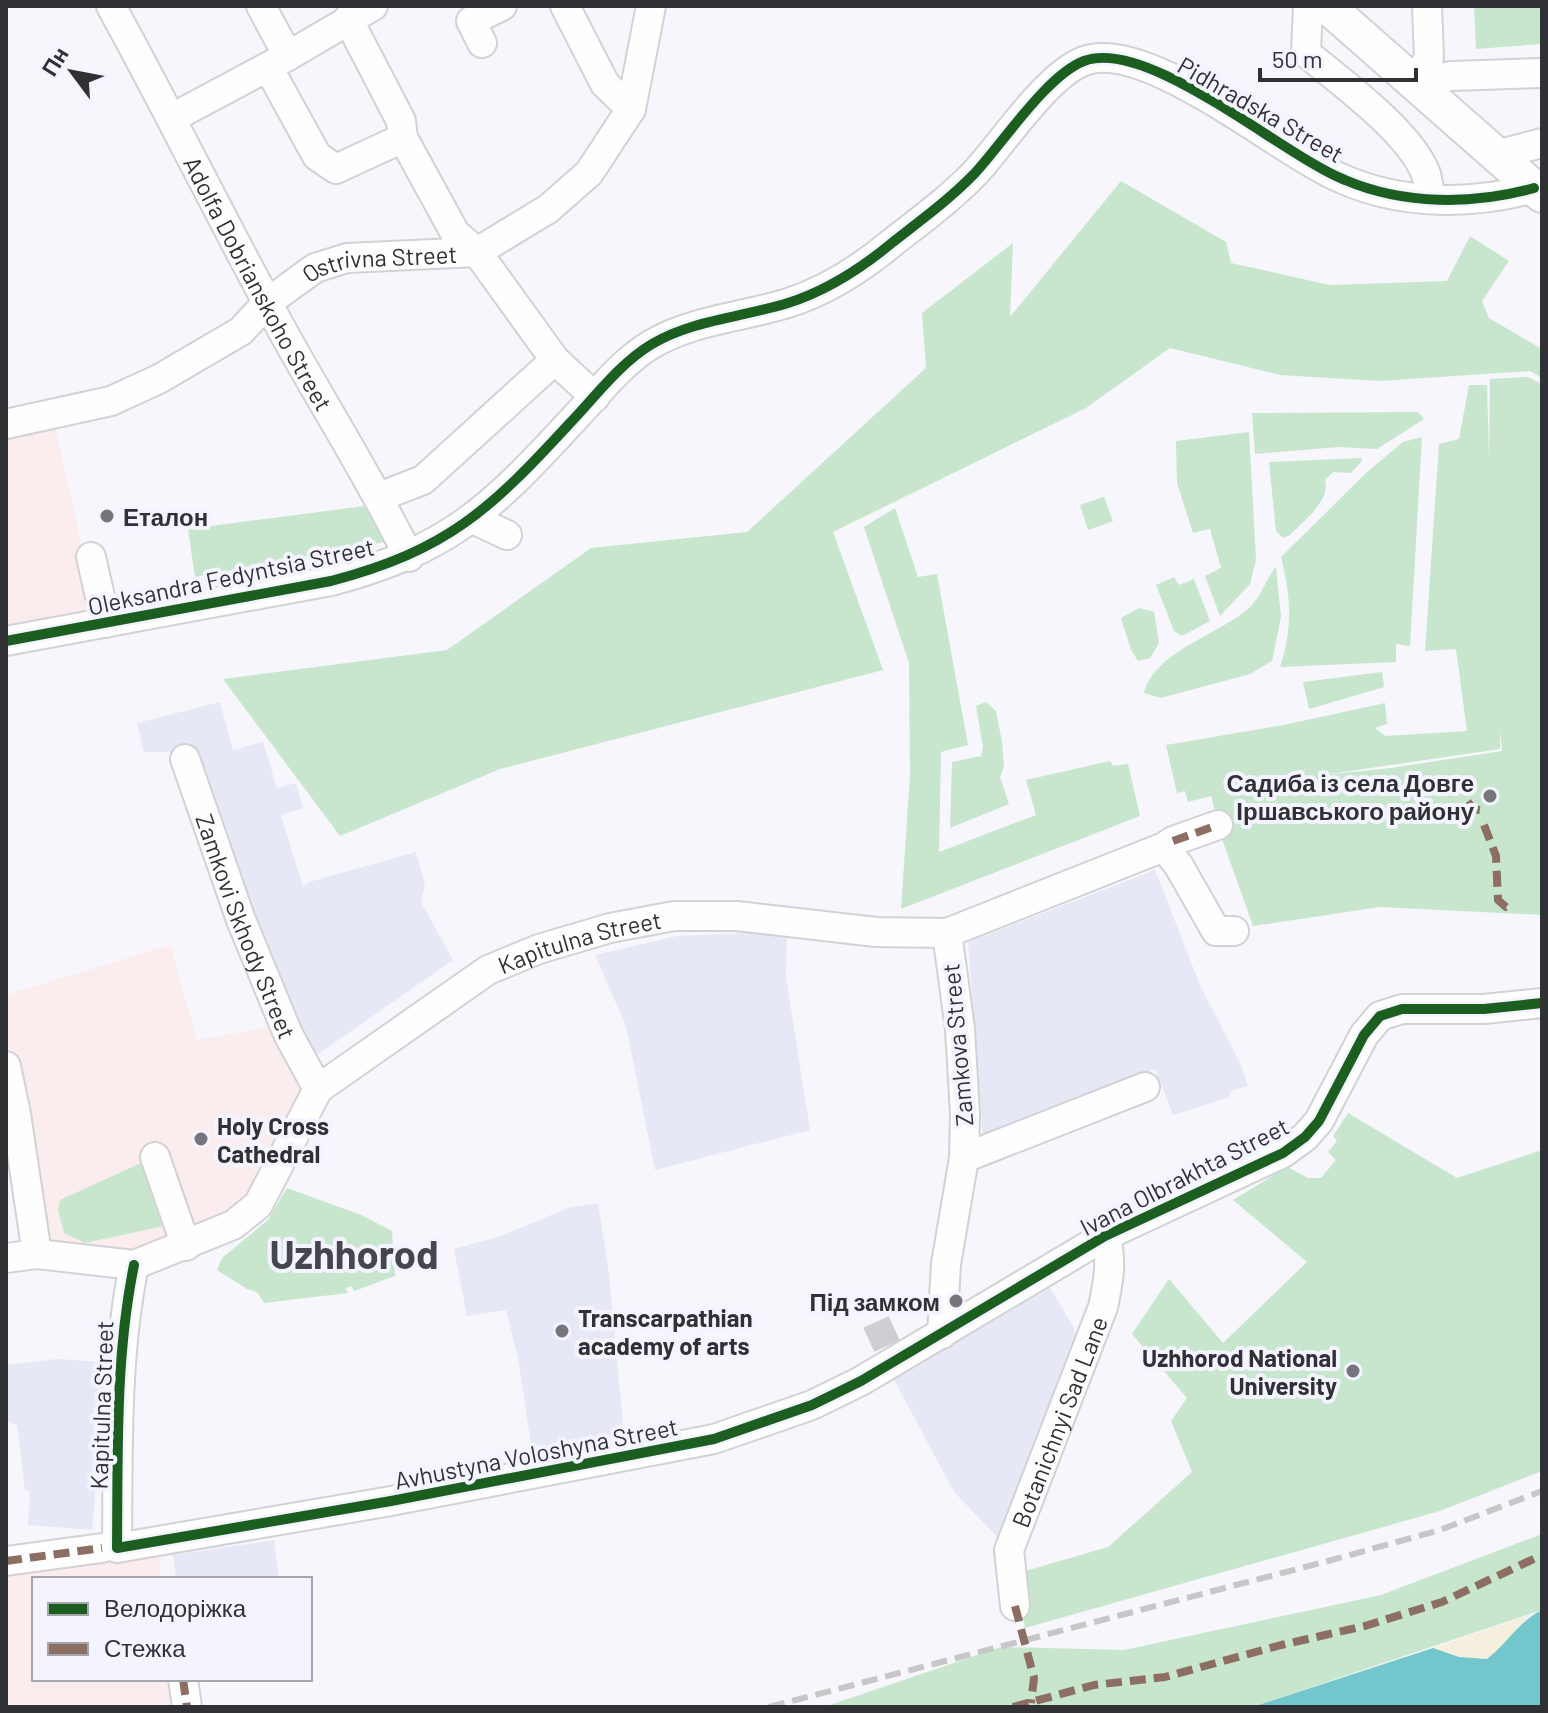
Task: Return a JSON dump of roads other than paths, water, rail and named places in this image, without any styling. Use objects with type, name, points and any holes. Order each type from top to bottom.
[{"type":"main road","points":[[1327,6],[1538,192]]},
{"type":"street","name":"Adolfa Dobrianskoho Street","points":[[111,6],[267,303],[379,497],[409,557]]},
{"type":"street","points":[[261,6],[278,61],[317,156],[336,169],[403,138]]},
{"type":"street","points":[[482,43],[471,21],[502,6]]},
{"type":"street","points":[[565,6],[605,84],[631,109]]},
{"type":"street","name":"Ostrivna Street","points":[[6,424],[111,401],[135,390],[241,331],[267,303],[315,268],[347,258],[477,252],[548,209],[589,173],[631,109],[651,6]]},
{"type":"street","points":[[1308,6],[1306,53],[1397,133],[1416,156],[1426,175],[1431,199]]},
{"type":"street","points":[[1414,83],[1429,58],[1427,6]]},
{"type":"street","points":[[172,118],[278,61],[360,12],[401,121],[403,138],[455,233],[477,252],[555,360],[595,397]]},
{"type":"street","name":"Pidhradska Street","points":[[595,397],[647,347],[667,336],[789,303],[849,273],[887,247],[947,199],[974,173],[1039,96],[1084,61],[1123,59],[1160,73],[1312,165],[1371,189],[1431,199],[1501,197],[1538,192]]},
{"type":"street","points":[[1414,83],[1451,76],[1542,73]]},
{"type":"street","points":[[1496,155],[1542,143]]},
{"type":"street","points":[[379,497],[423,480],[555,360]]},
{"type":"street","name":"Oleksandra Fedyntsia Street","points":[[6,641],[331,581],[409,557],[473,519],[522,475],[595,397]]},
{"type":"street","points":[[473,519],[507,535]]},
{"type":"street","points":[[91,557],[106,623]]},
{"type":"street","name":"Zamkovi Skhody Street","points":[[185,759],[241,920],[288,1034],[318,1089]]},
{"type":"street","name":"Kapitulna Street","points":[[110,1548],[125,1310],[134,1265],[233,1225],[258,1205],[318,1089],[488,970],[539,949],[610,928],[674,916],[737,916],[876,932],[947,933],[1218,825]]},
{"type":"street","points":[[1168,844],[1216,931],[1234,931]]},
{"type":"street","name":"Zamkova Street","points":[[942,1334],[946,1264],[964,1158],[964,1073],[947,933]]},
{"type":"street","name":"Ivana Olbrakhta Street","points":[[942,1334],[1105,1236],[1283,1153],[1305,1137],[1319,1121],[1364,1035],[1380,1016],[1402,1009],[1484,1009],[1542,1003]]},
{"type":"street","points":[[6,1066],[37,1254]]},
{"type":"street","name":"Zamkova Street","points":[[964,1158],[1145,1087]]},
{"type":"street","points":[[155,1157],[186,1246]]},
{"type":"street","name":"Botanichnyi Sad Lane","points":[[1015,1606],[1009,1550],[1103,1307],[1110,1272],[1105,1236]]},
{"type":"street","points":[[6,1258],[37,1254],[134,1265]]},
{"type":"street","name":"Avhustyna Voloshyna Street","points":[[6,1561],[110,1548],[391,1501],[714,1439],[812,1405],[891,1354],[942,1334]]},
{"type":"street","points":[[183,1681],[187,1707]]},
{"type":"water","points":[[1542,1610],[1542,1707],[1252,1707],[1433,1648],[1459,1657],[1487,1659],[1527,1620]]},
{"type":"tunnel","points":[[876,1322],[887,1346]]},
{"type":"railway","points":[[769,1707],[1440,1530],[1542,1491]]},
{"type":"place","name":"Еталон","points":[[107,516]]},
{"type":"place","name":"Садиба із села Довге Іршавського району","points":[[1490,796]]},
{"type":"place","name":"Holy Cross Cathedral","points":[[201,1139]]},
{"type":"place","name":"Під замком","points":[[956,1301]]},
{"type":"place","name":"Transcarpathian academy of arts","points":[[562,1331]]},
{"type":"place","name":"Uzhhorod National University","points":[[1353,1371]]},
{"type":"district","name":"Uzhhorod","points":[[354,1253]]}]
